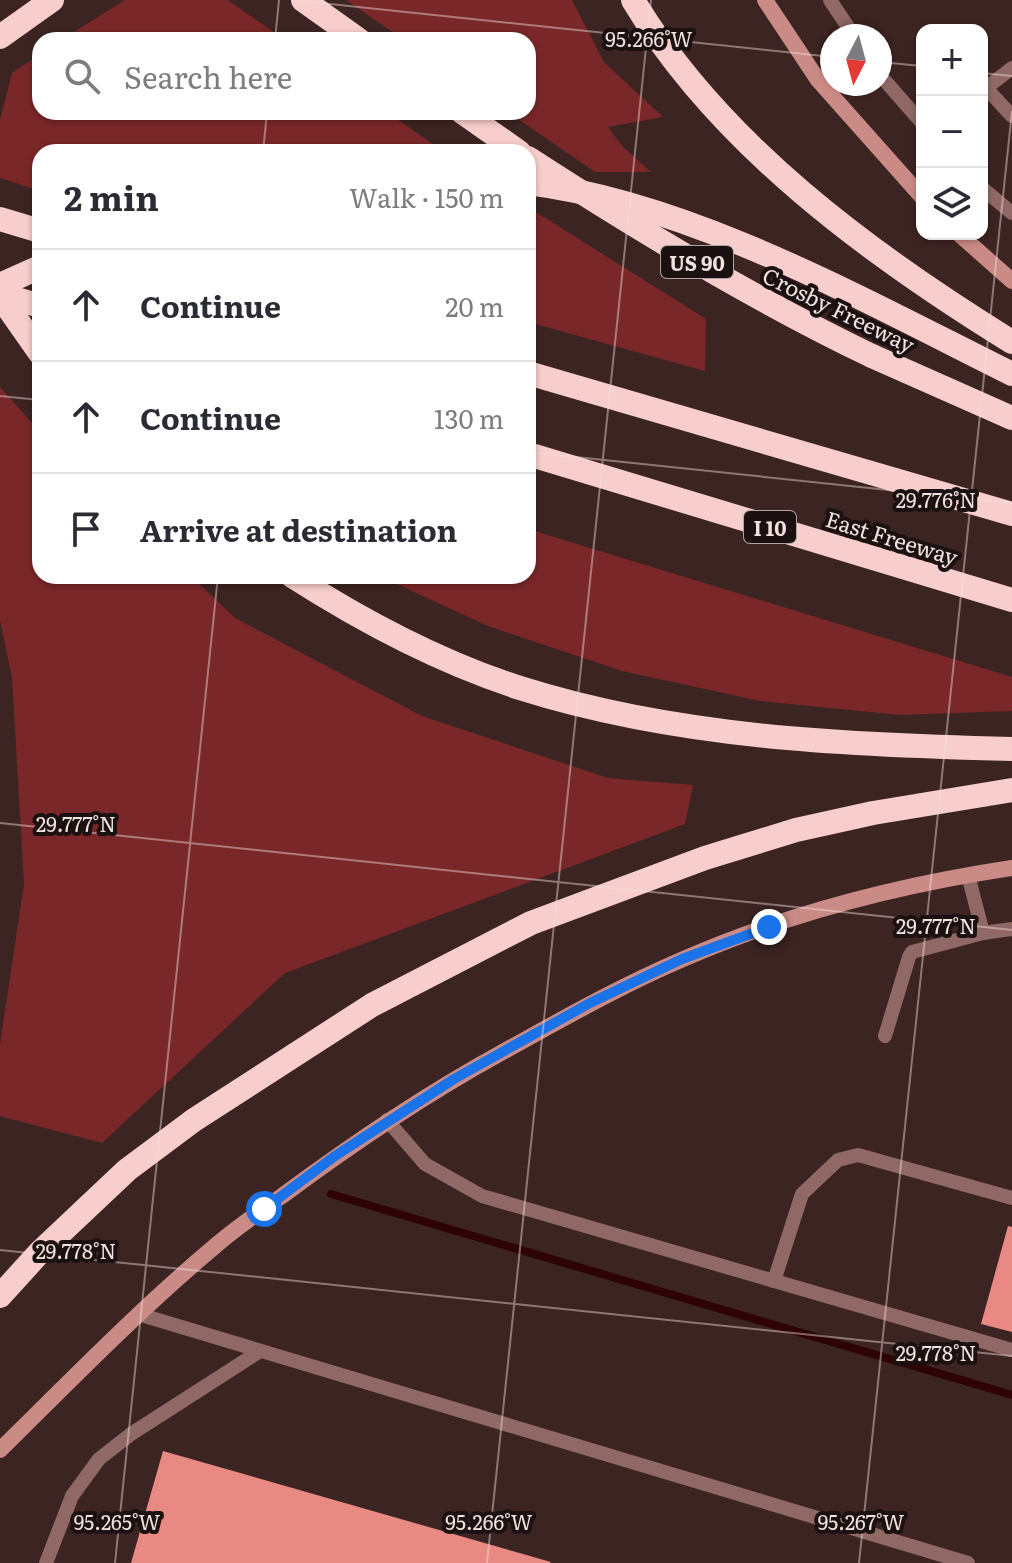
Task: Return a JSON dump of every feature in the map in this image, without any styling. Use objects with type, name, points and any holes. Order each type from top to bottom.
[{"type":"highway","points":[[0,37],[52,0]]},
{"type":"highway","points":[[303,0],[348,32]]},
{"type":"highway","points":[[633,0],[651,31],[721,116],[806,195],[938,297],[1012,342]]},
{"type":"highway","points":[[473,120],[508,144]]},
{"type":"highway","name":"Crosby Freeway","points":[[536,163],[611,212],[792,318],[1012,418]]},
{"type":"highway","points":[[536,184],[570,188],[669,217],[820,280],[1012,374]]},
{"type":"highway","points":[[2,293],[32,272]]},
{"type":"highway","points":[[2,293],[32,303]]},
{"type":"highway","points":[[2,293],[32,340]]},
{"type":"highway","points":[[536,375],[1012,514]]},
{"type":"highway","name":"East Freeway","points":[[536,456],[1012,600]]},
{"type":"highway","points":[[304,584],[424,651],[468,669],[520,688],[625,713],[792,738],[1012,749]]},
{"type":"highway","points":[[0,1296],[39,1253],[127,1170],[194,1120],[372,1005],[531,923],[705,858],[796,830],[873,813],[1012,790]]},
{"type":"main road","points":[[765,0],[818,80],[916,190]]},
{"type":"main road","points":[[966,240],[1012,281]]},
{"type":"main road","points":[[0,1450],[138,1314],[217,1244],[335,1156],[454,1079],[590,1003],[682,959],[769,927],[866,897],[1012,868]]},
{"type":"lane","points":[[830,0],[846,24]]},
{"type":"lane","points":[[1012,68],[986,88],[1012,116]]},
{"type":"lane","points":[[892,89],[916,116]]},
{"type":"lane","points":[[988,193],[1010,210]]},
{"type":"lane","points":[[968,875],[983,933]]},
{"type":"lane","points":[[885,1036],[912,952],[983,933],[1012,929]]},
{"type":"lane","points":[[387,1120],[425,1164],[482,1196],[1012,1350]]},
{"type":"lane","points":[[774,1281],[802,1194],[838,1160],[858,1155],[1012,1198]]},
{"type":"lane","points":[[138,1314],[963,1562]]},
{"type":"lane","points":[[46,1563],[72,1496],[99,1459],[131,1434],[260,1351]]},
{"type":"shaded area","points":[[125,0],[228,0],[274,32],[74,32]]},
{"type":"shaded area","points":[[346,0],[572,0],[604,62],[663,117],[608,127],[623,147],[651,172],[595,172],[520,120],[536,120],[536,32],[392,32]]},
{"type":"shaded area","points":[[32,59],[32,120],[398,120],[433,144],[32,144],[32,188],[0,178],[0,120],[12,73]]},
{"type":"shaded area","points":[[536,212],[706,319],[705,371],[536,324]]},
{"type":"shaded area","points":[[0,387],[32,423],[32,584],[199,584],[235,618],[422,716],[608,778],[693,785],[685,824],[285,973],[102,1143],[0,1116],[0,1044],[24,884],[12,678],[0,620]]},
{"type":"shaded area","points":[[536,531],[1012,677],[1012,711],[900,715],[760,701],[622,671],[488,626],[396,584],[536,584]]},
{"type":"building","points":[[1008,1226],[1012,1227],[1012,1332],[981,1324]]},
{"type":"building","points":[[163,1451],[551,1562],[131,1563]]},
{"type":"waterway","points":[[331,1194],[1012,1395]]},
{"type":"route","points":[[264,1209],[387,1120],[590,1003],[682,959],[769,927]]}]
